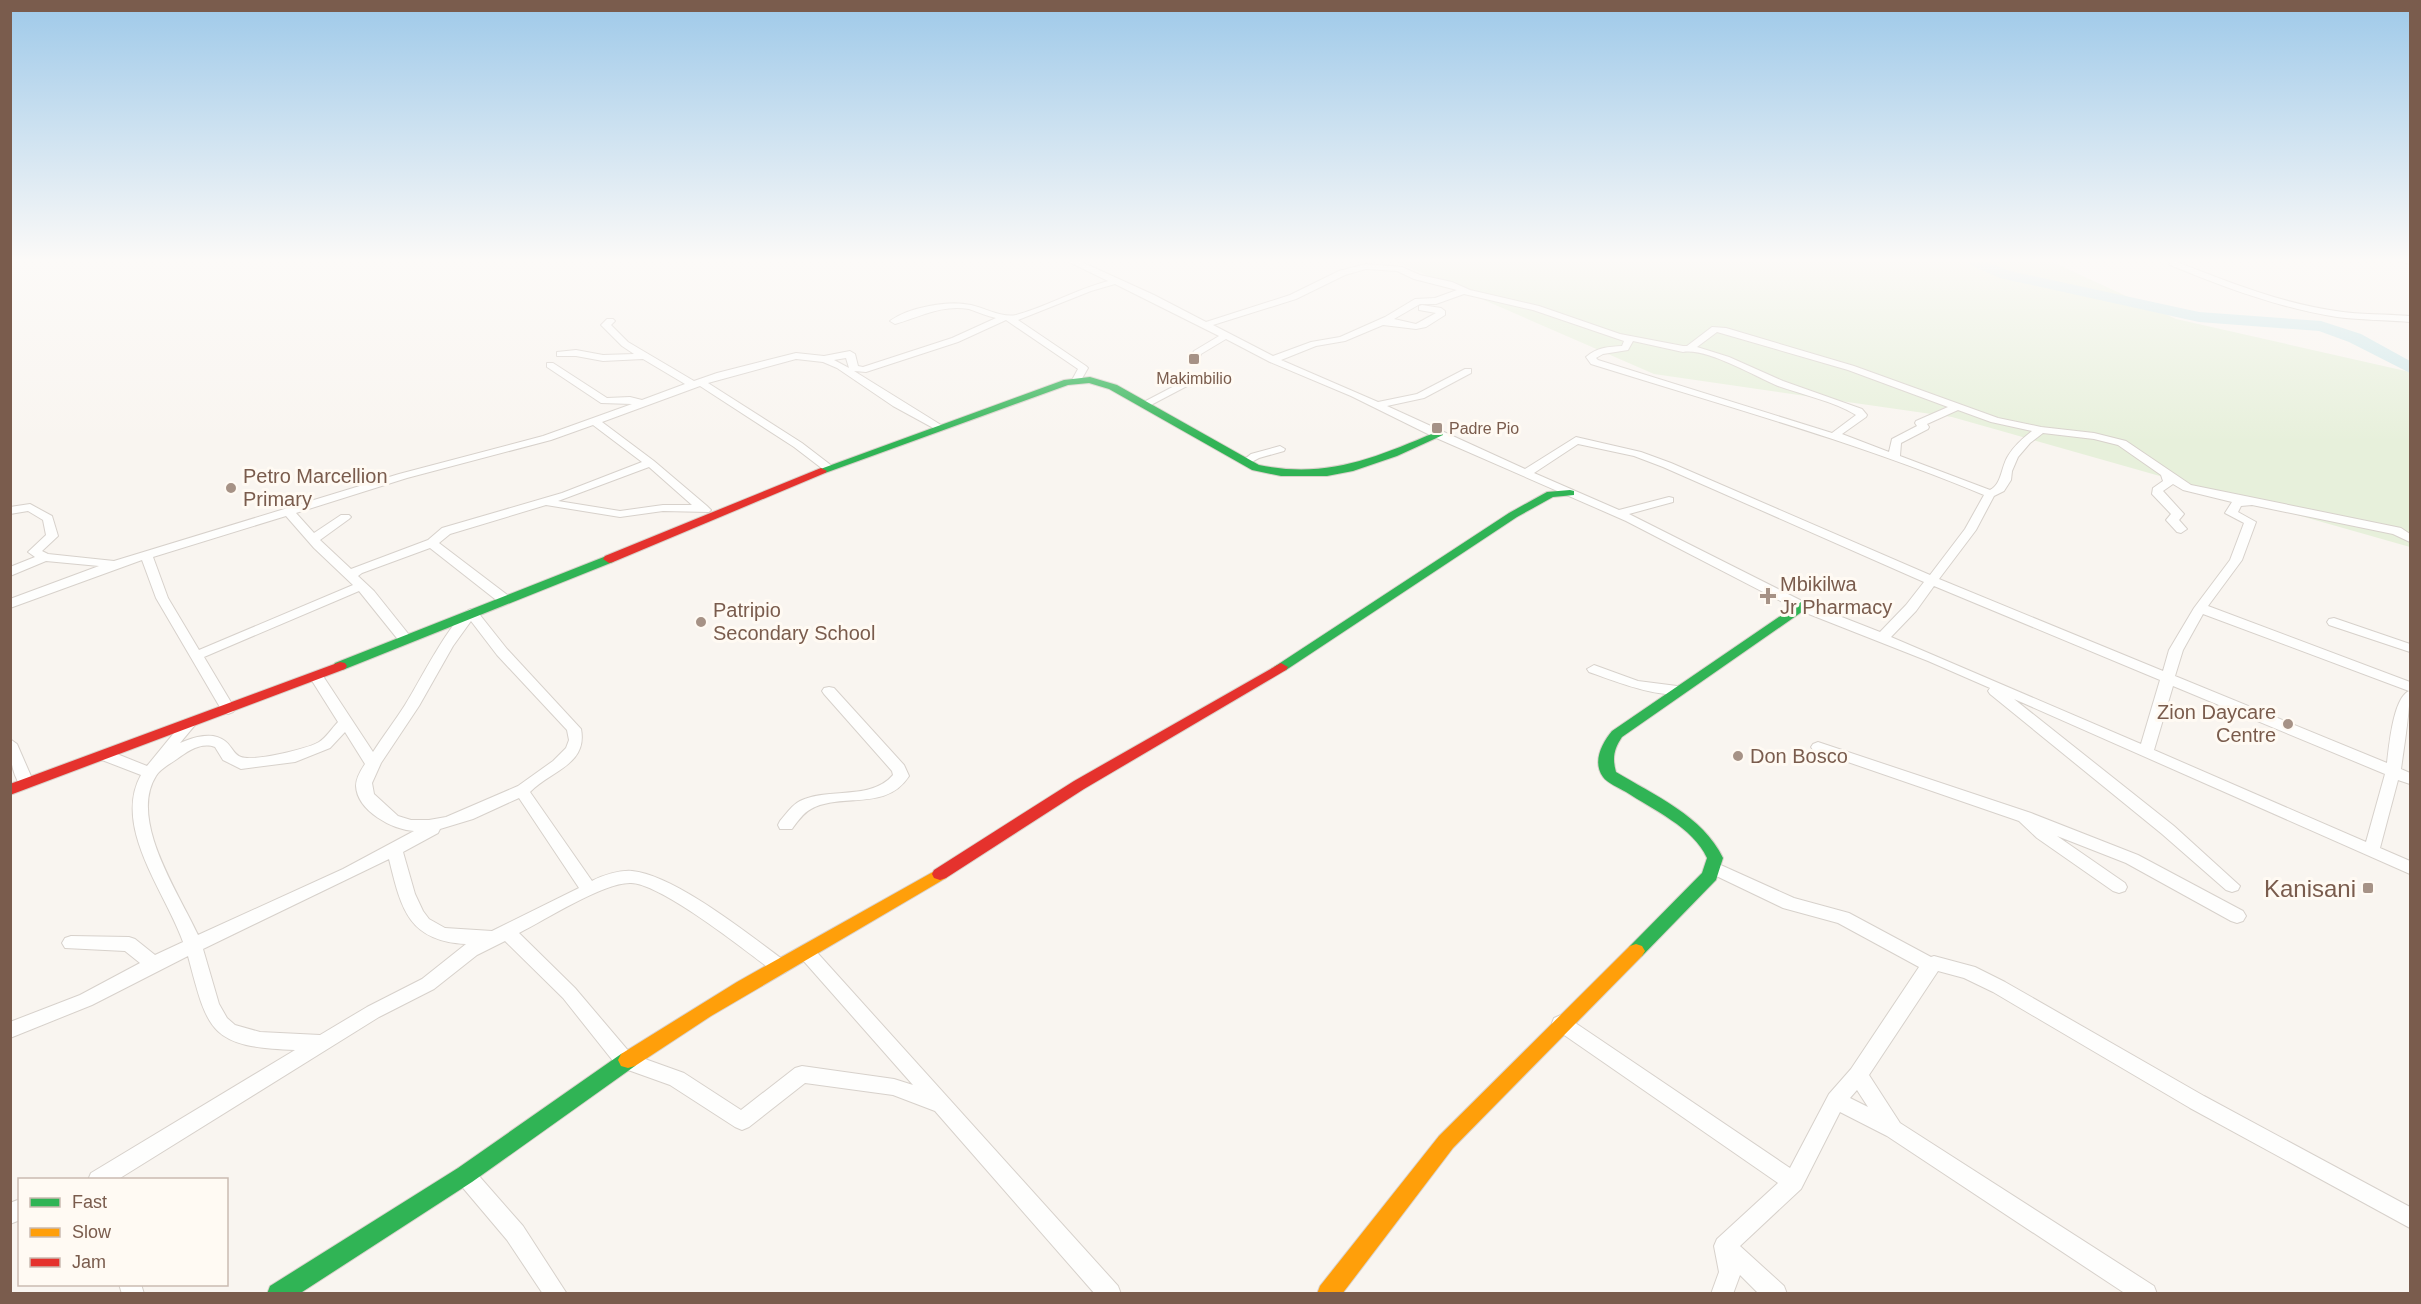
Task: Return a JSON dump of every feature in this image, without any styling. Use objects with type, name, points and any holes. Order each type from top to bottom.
[{"type":"street","points":[[820,360],[850,354],[854,368],[863,370],[955,340],[1003,320]]},
{"type":"street","points":[[1010,320],[1083,368],[1077,380]]},
{"type":"street","points":[[1194,320],[1273,360],[1616,514],[1801,606],[1883,637],[2410,868]]},
{"type":"street","points":[[1204,325],[1220,320]]},
{"type":"street","points":[[1273,360],[1314,344],[1342,339],[1383,320]]},
{"type":"street","points":[[1379,322],[1389,321],[1416,328],[1433,320]]},
{"type":"street","points":[[1572,320],[1618,335],[1680,349],[1690,348],[1726,359],[1780,383],[1858,411],[1862,415],[1836,434],[1840,439]]},
{"type":"street","points":[[610,321],[606,325],[625,344],[802,446],[828,468]]},
{"type":"street","points":[[1690,348],[1714,330],[1720,329],[1851,369],[1995,420],[2041,430],[2094,436],[2131,448],[2141,452],[2168,473],[2169,482],[2157,490],[2158,494],[2178,514],[2172,520],[2181,529]]},
{"type":"street","points":[[1618,335],[1629,340],[1625,348],[1600,351],[1590,357],[1591,361],[1840,439],[1990,494]]},
{"type":"street","points":[[1194,361],[1197,353],[1225,336]]},
{"type":"street","points":[[560,354],[576,353],[603,358],[645,356]]},
{"type":"street","points":[[10,604],[114,565],[290,513],[403,476],[537,441],[729,372],[796,356],[840,366],[897,404],[937,427]]},
{"type":"street","points":[[550,365],[605,401],[630,400],[645,404]]},
{"type":"street","points":[[1377,405],[1420,396],[1468,371]]},
{"type":"street","points":[[10,790],[107,756],[315,676],[715,517],[828,468],[1043,388],[1077,380],[1104,384],[1145,404],[1246,462],[1281,476],[1314,477],[1369,461],[1438,435]]},
{"type":"street","points":[[1145,404],[1184,384]]},
{"type":"street","points":[[1894,458],[1896,441],[1924,428],[1920,423],[1956,407]]},
{"type":"street","points":[[594,421],[650,463],[715,517]]},
{"type":"street","points":[[1883,637],[1911,608],[1970,530],[1990,494],[1998,491],[2005,480],[2006,471],[2013,456],[2026,441],[2041,430]]},
{"type":"street","points":[[1527,473],[1576,440],[1637,454],[1675,468],[1931,580],[2410,779]]},
{"type":"street","points":[[1246,462],[1255,456],[1280,449]]},
{"type":"street","points":[[351,576],[358,570],[432,543],[446,531],[542,502],[650,463]]},
{"type":"street","points":[[2167,476],[2192,490],[2402,532],[2410,538]]},
{"type":"street","points":[[278,1293],[465,1175],[624,1060],[712,1004],[807,953],[948,870],[1079,785],[1266,677],[1503,521],[1551,494],[1570,494]]},
{"type":"street","points":[[1616,514],[1669,500]]},
{"type":"street","points":[[2146,752],[2176,650],[2200,608],[2226,575],[2243,547],[2250,522],[2231,513],[2237,503],[2244,501]]},
{"type":"street","points":[[542,502],[620,514],[663,508],[703,508]]},
{"type":"street","points":[[10,511],[30,507],[48,518],[52,536],[34,552],[45,557]]},
{"type":"street","points":[[290,513],[361,586],[405,639]]},
{"type":"street","points":[[313,539],[345,517]]},
{"type":"street","points":[[432,543],[504,600]]},
{"type":"street","points":[[146,556],[162,598],[228,709]]},
{"type":"street","points":[[10,572],[45,557],[61,557],[114,565]]},
{"type":"street","points":[[196,656],[246,636],[300,609],[361,586]]},
{"type":"street","points":[[1328,1293],[1446,1142],[1561,1023],[1698,890],[1714,867],[1714,853],[1699,834],[1609,775],[1605,765],[1608,745],[1617,734],[1677,690],[1801,606]]},
{"type":"street","points":[[2200,608],[2410,687]]},
{"type":"street","points":[[439,825],[423,828],[409,827],[382,813],[368,799],[364,788],[366,776],[398,730],[445,646],[471,613]]},
{"type":"street","points":[[10,1030],[86,1000],[153,964],[328,884],[439,825],[522,790],[569,755],[575,747],[576,736],[571,723],[537,692],[471,613]]},
{"type":"street","points":[[2334,622],[2410,648]]},
{"type":"street","points":[[1594,669],[1636,685],[1677,690]]},
{"type":"street","points":[[315,676],[373,764]]},
{"type":"street","points":[[1979,679],[2168,831],[2232,886]]},
{"type":"street","points":[[786,825],[806,805],[832,797],[883,792],[894,787],[901,776],[899,769],[829,692]]},
{"type":"street","points":[[2370,851],[2393,772],[2400,722],[2410,695]]},
{"type":"street","points":[[149,772],[200,740],[215,741],[228,756],[241,765],[290,758],[325,745],[346,722]]},
{"type":"street","points":[[188,725],[149,772],[140,799],[144,833],[193,946],[203,986],[225,1028],[252,1037],[323,1043]]},
{"type":"street","points":[[10,744],[26,783]]},
{"type":"street","points":[[1818,747],[2025,817],[2132,859],[2237,916]]},
{"type":"street","points":[[107,756],[149,772]]},
{"type":"street","points":[[522,790],[589,890]]},
{"type":"street","points":[[2025,817],[2043,834],[2120,887]]},
{"type":"street","points":[[394,849],[407,898],[428,928],[452,936],[501,935],[569,993],[624,1060],[677,1079],[742,1122],[802,1074],[894,1086],[942,1105]]},
{"type":"street","points":[[1714,867],[1789,903],[1843,918],[1930,965],[1941,963],[1982,978],[2177,1091],[2410,1218]]},
{"type":"street","points":[[100,1178],[323,1043],[428,984],[471,950],[589,890],[624,877],[656,884],[725,926],[780,967]]},
{"type":"street","points":[[71,943],[129,944],[153,964]]},
{"type":"street","points":[[807,953],[1110,1293]]},
{"type":"street","points":[[1725,1246],[1794,1182],[1836,1100],[1858,1075],[1930,965]]},
{"type":"street","points":[[1561,1023],[1794,1182]]},
{"type":"street","points":[[1858,1075],[1894,1130]]},
{"type":"street","points":[[1836,1100],[1894,1130],[2146,1293]]},
{"type":"street","points":[[465,1175],[515,1233],[556,1293]]},
{"type":"street","points":[[1722,1293],[1730,1272],[1725,1246]]},
{"type":"street","points":[[1725,1246],[1776,1293]]},
{"type":"green space","points":[[1530,320],[2180,320],[2410,372],[2410,547],[1952,417],[1654,374]]},
{"type":"waterway","points":[[2238,320],[2321,326],[2355,338],[2410,368]]},
{"type":"traffic: fast","points":[[821,471],[1067,382],[1090,380],[1113,387],[1256,468],[1281,473],[1304,475],[1349,468],[1393,454],[1438,435]]},
{"type":"traffic: fast","points":[[1281,667],[1513,515],[1551,494],[1570,493]]},
{"type":"traffic: fast","points":[[340,666],[609,559]]},
{"type":"traffic: fast","points":[[1636,951],[1710,876],[1715,858],[1709,845],[1685,822],[1609,775],[1606,758],[1610,744],[1617,734],[1801,606]]},
{"type":"traffic: fast","points":[[278,1294],[465,1175],[628,1060]]},
{"type":"traffic: slow","points":[[628,1060],[704,1010],[940,874]]},
{"type":"traffic: slow","points":[[1328,1294],[1446,1142],[1636,951]]},
{"type":"traffic: jam","points":[[609,559],[821,471]]},
{"type":"traffic: jam","points":[[10,790],[340,666]]},
{"type":"traffic: jam","points":[[940,874],[1079,785],[1281,667]]},
{"type":"place","name":"Makimbilio","points":[[1194,359]]},
{"type":"place","name":"Padre Pio","points":[[1437,428]]},
{"type":"place","name":"Petro Marcellion Primary","points":[[231,488]]},
{"type":"place","name":"Mbikilwa Jr Pharmacy","points":[[1768,596]]},
{"type":"place","name":"Patripio Secondary School","points":[[701,622]]},
{"type":"place","name":"Zion Daycare Centre","points":[[2288,724]]},
{"type":"place","name":"Don Bosco","points":[[1738,756]]},
{"type":"place","name":"Kanisani","points":[[2368,888]]}]
